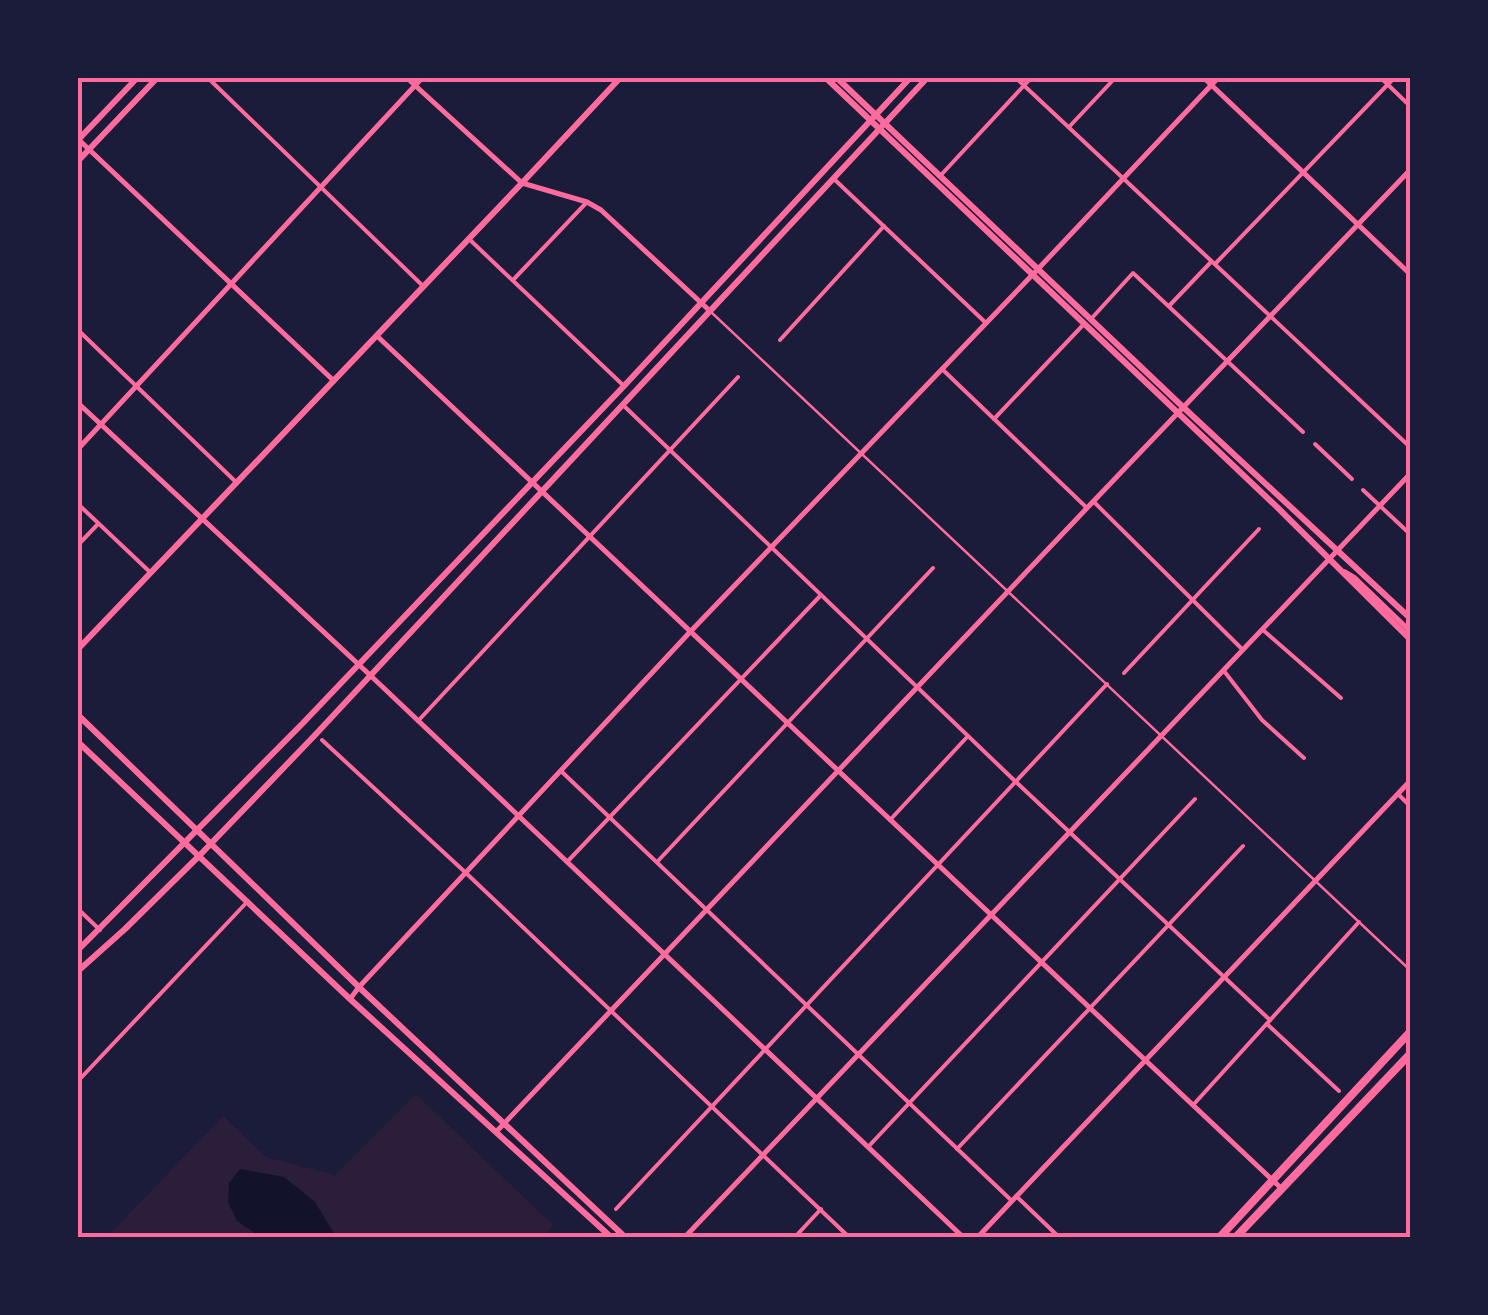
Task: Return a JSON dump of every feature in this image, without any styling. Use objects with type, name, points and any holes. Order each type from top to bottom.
[{"type":"highway","points":[[1218,1238],[1410,1032]]},
{"type":"highway","points":[[1235,1238],[1410,1054]]},
{"type":"main road","points":[[78,139],[137,78]]},
{"type":"main road","points":[[78,162],[156,78]]},
{"type":"main road","points":[[826,78],[941,175],[1084,324],[1180,410],[1333,555],[1339,568],[1410,632]]},
{"type":"main road","points":[[838,78],[873,117]]},
{"type":"main road","points":[[78,950],[624,386],[910,78]]},
{"type":"main road","points":[[78,971],[200,856],[928,78]]},
{"type":"main road","points":[[78,649],[522,183],[616,79]]},
{"type":"main road","points":[[882,125],[1035,272],[1092,319],[1180,410]]},
{"type":"main road","points":[[1333,555],[1347,560],[1410,618]]},
{"type":"main road","points":[[78,715],[358,987],[626,1238]]},
{"type":"main road","points":[[78,742],[612,1238]]},
{"type":"street","points":[[208,78],[424,286]]},
{"type":"street","points":[[408,78],[522,183],[587,202],[614,222],[1410,970]]},
{"type":"street","points":[[78,449],[422,78]]},
{"type":"street","points":[[1016,78],[1410,447]]},
{"type":"street","points":[[941,175],[1031,78]]},
{"type":"street","points":[[1068,127],[1115,78]]},
{"type":"street","points":[[1204,78],[1410,274]]},
{"type":"street","points":[[350,998],[690,632],[1218,78]]},
{"type":"street","points":[[1381,78],[1410,106]]},
{"type":"street","points":[[1169,306],[1394,78]]},
{"type":"street","points":[[78,139],[334,381]]},
{"type":"street","points":[[497,1131],[1410,170]]},
{"type":"street","points":[[833,178],[986,323]]},
{"type":"street","points":[[513,280],[587,202]]},
{"type":"street","points":[[780,340],[884,226]]},
{"type":"street","points":[[469,239],[624,386]]},
{"type":"street","points":[[1092,319],[1134,273],[1302,432]]},
{"type":"street","points":[[994,419],[1084,324]]},
{"type":"street","points":[[78,330],[237,482]]},
{"type":"street","points":[[376,336],[1282,1189]]},
{"type":"street","points":[[942,369],[1087,508]]},
{"type":"street","points":[[418,721],[738,378]]},
{"type":"street","points":[[78,403],[964,1238]]},
{"type":"street","points":[[622,404],[1339,1091]]},
{"type":"street","points":[[1315,444],[1352,478]]},
{"type":"street","points":[[684,1238],[1410,474]]},
{"type":"street","points":[[1363,490],[1410,534]]},
{"type":"street","points":[[1093,502],[1243,650]]},
{"type":"street","points":[[78,504],[150,573]]},
{"type":"street","points":[[78,545],[98,524]]},
{"type":"street","points":[[1124,673],[1259,529]]},
{"type":"street","points":[[1347,560],[1410,632]]},
{"type":"street","points":[[657,862],[933,568]]},
{"type":"street","points":[[567,862],[821,594]]},
{"type":"street","points":[[1263,630],[1341,698]]},
{"type":"street","points":[[1224,670],[1262,720],[1304,758]]},
{"type":"street","points":[[616,1209],[1107,684]]},
{"type":"street","points":[[890,820],[968,736]]},
{"type":"street","points":[[322,740],[850,1238]]},
{"type":"street","points":[[561,771],[957,1149],[1060,1238]]},
{"type":"street","points":[[977,1238],[1410,781]]},
{"type":"street","points":[[1398,794],[1410,806]]},
{"type":"street","points":[[868,1147],[1196,799]]},
{"type":"street","points":[[957,1149],[1243,846]]},
{"type":"street","points":[[78,1081],[248,901]]},
{"type":"street","points":[[78,908],[100,930]]},
{"type":"street","points":[[1193,1105],[1359,922]]},
{"type":"street","points":[[794,1238],[821,1210]]},
{"type":"shaded area","points":[[416,1094],[553,1225],[542,1238],[106,1238],[223,1116],[266,1157],[335,1175]]},
{"type":"shaded area","points":[[240,1169],[284,1177],[315,1202],[336,1237],[261,1237],[237,1221],[228,1202],[229,1183]]}]
